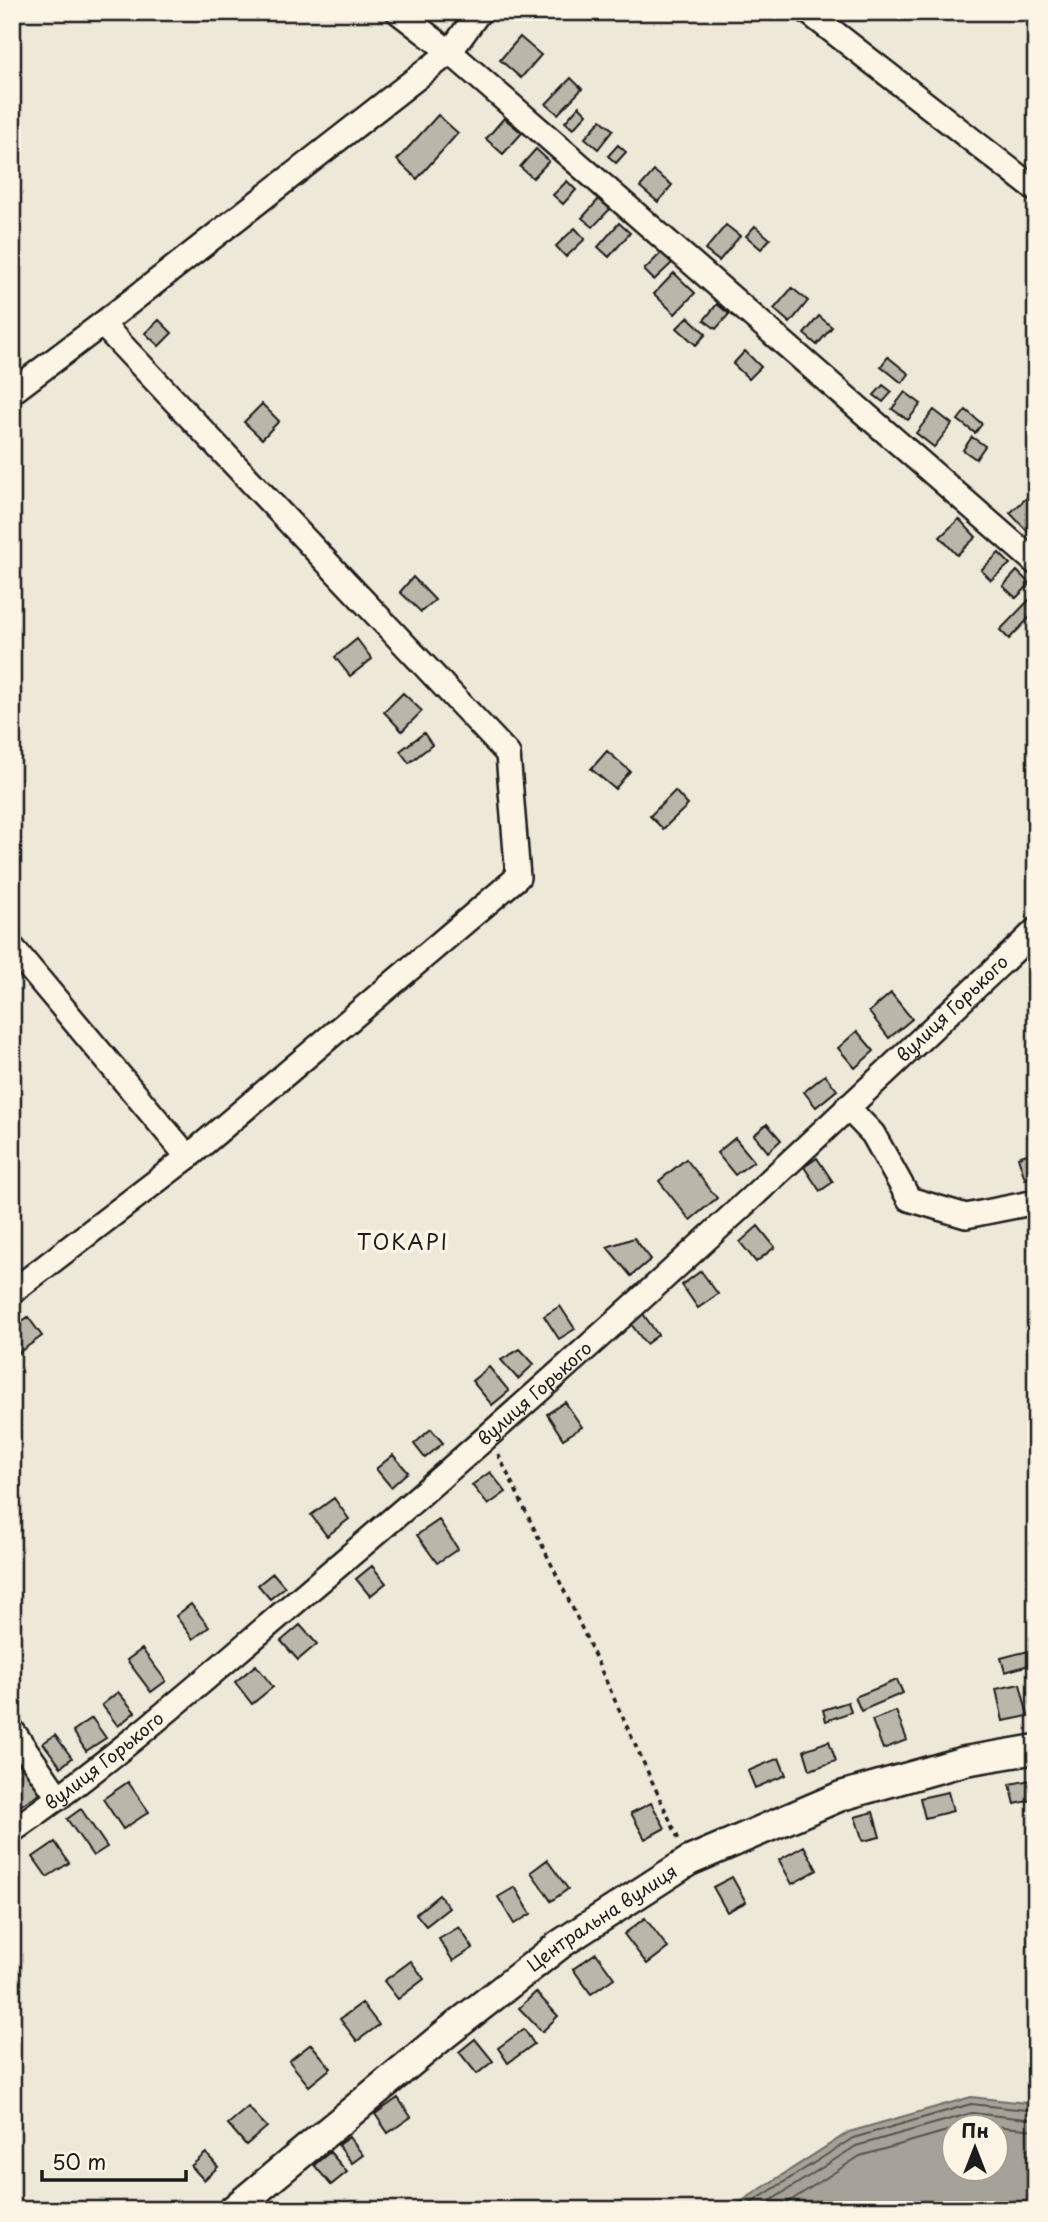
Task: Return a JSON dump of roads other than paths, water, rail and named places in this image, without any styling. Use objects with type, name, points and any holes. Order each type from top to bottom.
[{"type":"street","points":[[398,12],[450,52],[1036,563]]},
{"type":"street","points":[[12,392],[450,52],[479,12]]},
{"type":"street","points":[[808,12],[1036,190]]},
{"type":"street","points":[[12,1292],[188,1157],[518,877],[508,754],[102,324]]},
{"type":"street","name":"вулиця Горького","points":[[12,1831],[59,1798],[266,1627],[489,1435],[672,1272],[1036,930]]},
{"type":"street","points":[[12,947],[188,1157]]},
{"type":"street","points":[[847,1107],[873,1134],[909,1199],[966,1216],[1036,1202]]},
{"type":"street","points":[[12,1730],[59,1798]]},
{"type":"street","name":"Центральна вулиця","points":[[233,2210],[444,2035],[562,1943],[689,1861],[841,1796],[965,1761],[1036,1749]]},
{"type":"water","points":[[971,2097],[1036,2104],[1036,2210],[728,2210],[849,2132]]},
{"type":"district","name":"ТОКАРІ","points":[[403,1243]]}]
